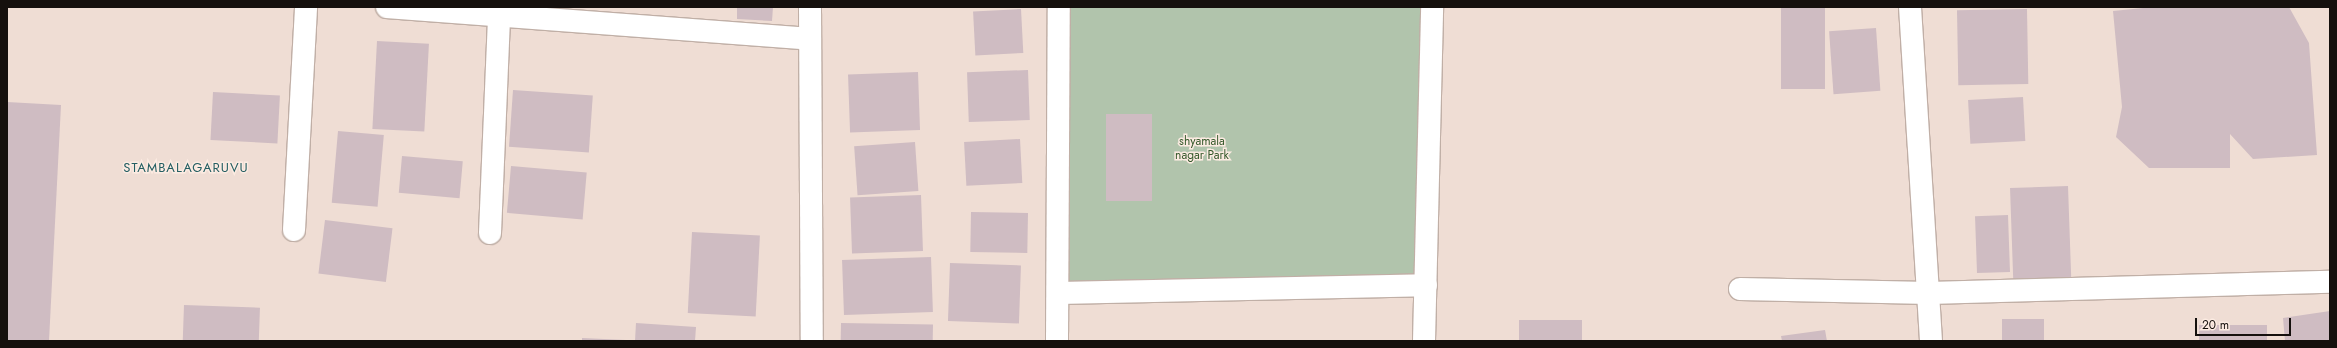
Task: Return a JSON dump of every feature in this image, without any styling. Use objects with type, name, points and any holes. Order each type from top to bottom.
[{"type":"street","points":[[294,230],[306,7]]},
{"type":"street","points":[[387,7],[499,15],[524,12],[810,39]]},
{"type":"street","points":[[810,7],[812,341]]},
{"type":"street","points":[[1058,341],[1059,7]]},
{"type":"street","points":[[1424,341],[1432,7]]},
{"type":"street","points":[[1910,7],[1931,341]]},
{"type":"street","points":[[490,233],[499,15]]},
{"type":"street","points":[[1740,289],[1929,293],[2330,282]]},
{"type":"street","points":[[1058,294],[1426,284]]},
{"type":"green space","name":"shyamala nagar Park","points":[[1059,7],[1432,7],[1432,293],[1059,293]]},
{"type":"building","points":[[737,7],[773,7],[772,21],[737,19]]},
{"type":"building","points":[[1781,7],[1825,7],[1825,89],[1781,89]]},
{"type":"building","points":[[2153,7],[2289,7],[2309,43],[2317,155],[2253,159],[2230,134],[2230,168],[2149,168],[2116,137],[2122,107],[2113,11]]},
{"type":"building","points":[[1021,9],[1023,53],[975,55],[973,12]]},
{"type":"building","points":[[2027,9],[2028,84],[1958,85],[1957,10]]},
{"type":"building","points":[[1876,28],[1880,91],[1834,94],[1829,31]]},
{"type":"building","points":[[377,41],[429,44],[424,132],[372,129]]},
{"type":"building","points":[[1028,70],[1030,120],[969,122],[967,72]]},
{"type":"building","points":[[918,72],[920,130],[850,132],[848,74]]},
{"type":"building","points":[[513,90],[593,96],[589,152],[509,147]]},
{"type":"building","points":[[213,92],[280,96],[277,143],[210,140]]},
{"type":"building","points":[[2023,97],[2025,141],[1970,144],[1968,100]]},
{"type":"building","points":[[7,102],[61,105],[49,341],[7,341]]},
{"type":"building","points":[[1106,114],[1152,114],[1152,201],[1106,201]]},
{"type":"building","points":[[338,131],[384,135],[378,207],[332,203]]},
{"type":"building","points":[[1020,139],[1022,183],[966,186],[964,142]]},
{"type":"building","points":[[915,142],[918,191],[858,195],[854,146]]},
{"type":"building","points":[[402,156],[463,161],[460,198],[399,193]]},
{"type":"building","points":[[511,166],[587,173],[583,219],[507,213]]},
{"type":"building","points":[[2068,186],[2071,284],[2013,286],[2010,188]]},
{"type":"building","points":[[921,195],[923,251],[852,253],[850,197]]},
{"type":"building","points":[[971,212],[1028,213],[1027,253],[970,252]]},
{"type":"building","points":[[2008,215],[2010,272],[1977,273],[1975,216]]},
{"type":"building","points":[[325,220],[392,228],[386,282],[318,274]]},
{"type":"building","points":[[692,232],[760,236],[756,316],[688,313]]},
{"type":"building","points":[[931,257],[933,312],[844,315],[842,260]]},
{"type":"building","points":[[950,263],[1021,265],[1019,323],[948,321]]},
{"type":"building","points":[[184,305],[260,308],[259,341],[183,341]]},
{"type":"building","points":[[2330,311],[2330,341],[2285,341],[2283,318]]},
{"type":"building","points":[[2002,319],[2044,319],[2044,341],[2002,341]]},
{"type":"building","points":[[1519,320],[1582,320],[1582,341],[1519,341]]},
{"type":"building","points":[[636,323],[696,327],[695,341],[635,341]]},
{"type":"building","points":[[841,323],[933,325],[933,341],[841,341]]},
{"type":"building","points":[[2199,325],[2267,325],[2267,341],[2199,341]]},
{"type":"building","points":[[1825,330],[1827,341],[1782,341],[1781,336]]},
{"type":"building","points":[[582,338],[626,340],[626,341],[582,341]]},
{"type":"district","name":"STAMBALAGARUVU","points":[[186,168]]}]
